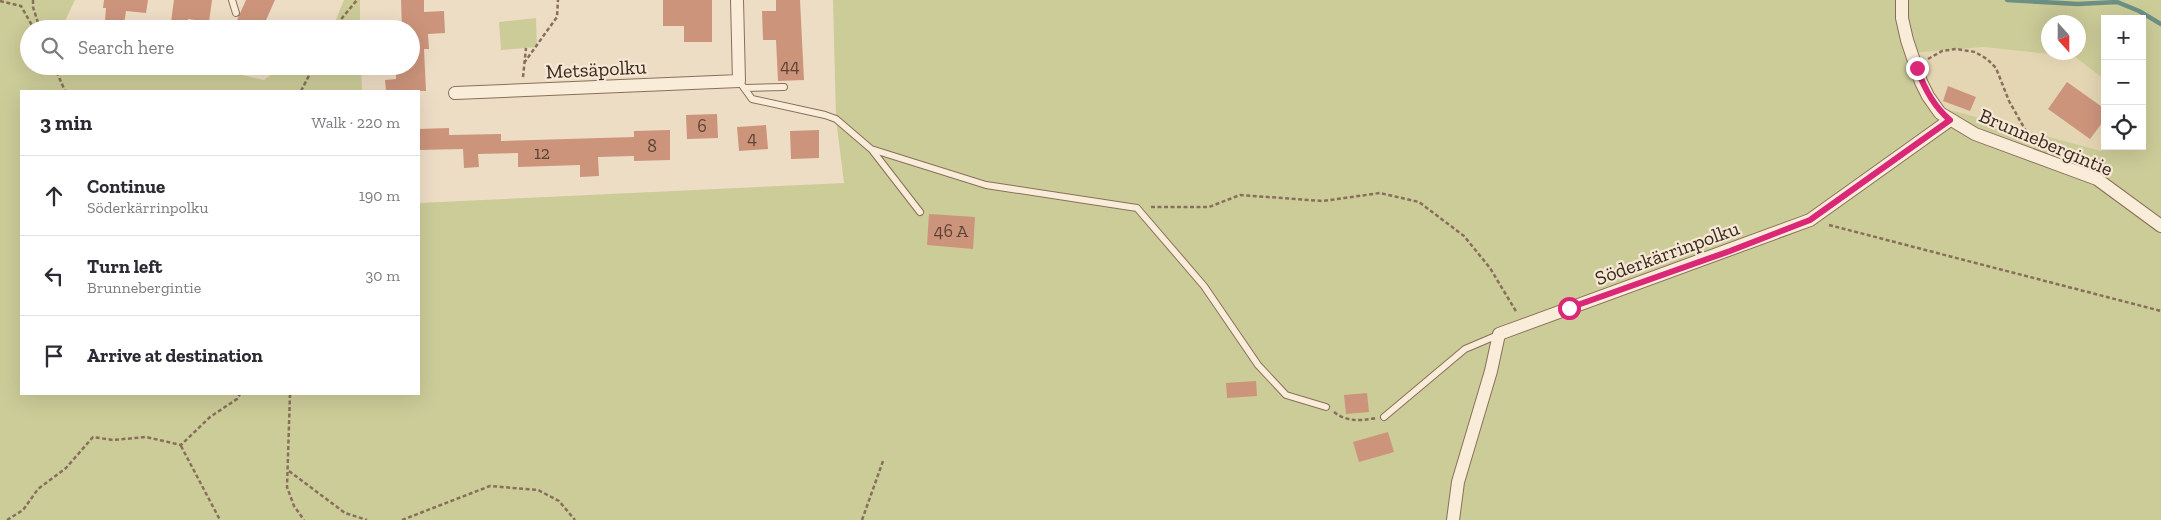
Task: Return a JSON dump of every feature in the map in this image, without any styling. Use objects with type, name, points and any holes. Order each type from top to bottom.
[{"type":"street","points":[[737,0],[742,84]]},
{"type":"street","name":"Brunnebergintie","points":[[1902,0],[1902,18],[1906,40],[1928,96],[1940,113],[1975,134],[2097,179],[2161,226]]},
{"type":"street","name":"Metsäpolku","points":[[455,93],[742,84]]},
{"type":"street","name":"Söderkärrinpolku","points":[[1500,334],[1810,220],[1950,120]]},
{"type":"street","points":[[1453,520],[1458,482],[1500,334]]},
{"type":"lane","points":[[232,0],[236,13]]},
{"type":"lane","points":[[742,84],[784,87]]},
{"type":"lane","points":[[742,84],[752,99],[825,114],[836,119],[871,149],[920,212]]},
{"type":"lane","points":[[871,149],[986,185],[1137,208],[1204,286],[1258,364],[1286,395],[1326,407]]},
{"type":"lane","points":[[1384,417],[1465,349],[1500,334]]},
{"type":"path","points":[[33,0],[37,20]]},
{"type":"path","points":[[340,20],[357,0]]},
{"type":"path","points":[[524,63],[557,17],[558,0]]},
{"type":"path","points":[[0,1],[21,6],[29,20]]},
{"type":"path","points":[[522,91],[526,48]]},
{"type":"path","points":[[1917,68],[1942,50],[1956,49],[1975,52],[1987,59],[1996,68],[2009,101],[2042,159]]},
{"type":"path","points":[[58,75],[65,90]]},
{"type":"path","points":[[302,90],[310,75]]},
{"type":"path","points":[[1137,208],[1209,207],[1240,195],[1323,201],[1380,193],[1419,202],[1464,236],[1490,268],[1524,325]]},
{"type":"path","points":[[1810,220],[2161,311]]},
{"type":"path","points":[[181,445],[210,417],[237,399],[239,395]]},
{"type":"path","points":[[290,395],[287,487],[294,506],[304,520]]},
{"type":"path","points":[[1326,407],[1342,418],[1351,420],[1360,421],[1384,417]]},
{"type":"path","points":[[7,520],[23,510],[38,489],[66,468],[93,437],[113,440],[146,437],[181,445],[220,520]]},
{"type":"path","points":[[862,520],[883,461]]},
{"type":"path","points":[[289,471],[345,513],[367,520]]},
{"type":"path","points":[[402,520],[490,486],[538,490],[559,501],[575,520]]},
{"type":"shaded area","points":[[1984,47],[2041,53],[2041,60],[2079,60],[2101,77],[2102,150],[2101,151],[1954,111],[1940,113],[1911,53]]},
{"type":"green space","points":[[0,0],[75,0],[65,20],[20,20],[20,75],[243,75],[264,80],[271,75],[361,75],[362,90],[20,90],[20,395],[420,395],[420,203],[844,183],[836,119],[833,0],[2161,0],[2161,520],[0,520]],"holes":[[[2041,15],[2086,15],[2086,60],[2079,60],[2101,77],[2101,15],[2146,15],[2146,150],[2101,151],[1954,111],[1940,112],[1912,53],[1984,47],[2041,53]]]},
{"type":"green space","points":[[344,0],[360,0],[360,20],[336,20]]},
{"type":"green space","points":[[536,18],[537,47],[501,50],[499,22]]},
{"type":"building","points":[[104,0],[148,0],[146,13],[126,11],[125,20],[105,20],[106,8],[103,8]]},
{"type":"building","points":[[174,0],[212,0],[209,20],[171,20]]},
{"type":"building","points":[[246,0],[275,0],[266,20],[237,20]]},
{"type":"building","points":[[401,0],[424,0],[424,12],[444,11],[445,33],[428,34],[429,49],[424,49],[426,91],[386,90],[385,80],[396,79],[396,75],[420,75],[420,20],[402,20]]},
{"type":"building","points":[[663,0],[712,0],[712,42],[684,42],[684,26],[663,26]]},
{"type":"building","points":[[776,0],[800,0],[804,80],[778,81],[776,40],[763,40],[762,11],[776,11]]},
{"type":"building","points":[[2067,82],[2101,106],[2101,124],[2090,139],[2048,109]]},
{"type":"building","points":[[1948,86],[1976,97],[1970,111],[1943,101]]},
{"type":"building","points":[[717,114],[718,138],[687,139],[686,115]]},
{"type":"building","points":[[766,125],[768,149],[739,151],[737,127]]},
{"type":"building","points":[[449,128],[449,135],[501,134],[501,141],[634,137],[634,131],[670,130],[670,160],[634,161],[634,156],[598,157],[599,176],[580,177],[580,165],[518,167],[518,153],[478,154],[479,167],[464,168],[463,149],[420,150],[420,129]]},
{"type":"building","points":[[819,130],[819,158],[791,159],[790,131]]},
{"type":"building","points":[[929,214],[975,217],[973,249],[927,245]]},
{"type":"building","points":[[1256,381],[1257,396],[1227,398],[1226,383]]},
{"type":"building","points":[[1367,393],[1369,412],[1346,414],[1344,395]]},
{"type":"building","points":[[1388,432],[1394,452],[1359,462],[1353,442]]},
{"type":"waterway","points":[[2007,0],[2078,4],[2117,2],[2139,11],[2161,24]]},
{"type":"route","points":[[1569,308],[1730,251],[1810,220],[1950,120],[1940,113],[1928,96],[1917,68]]}]
